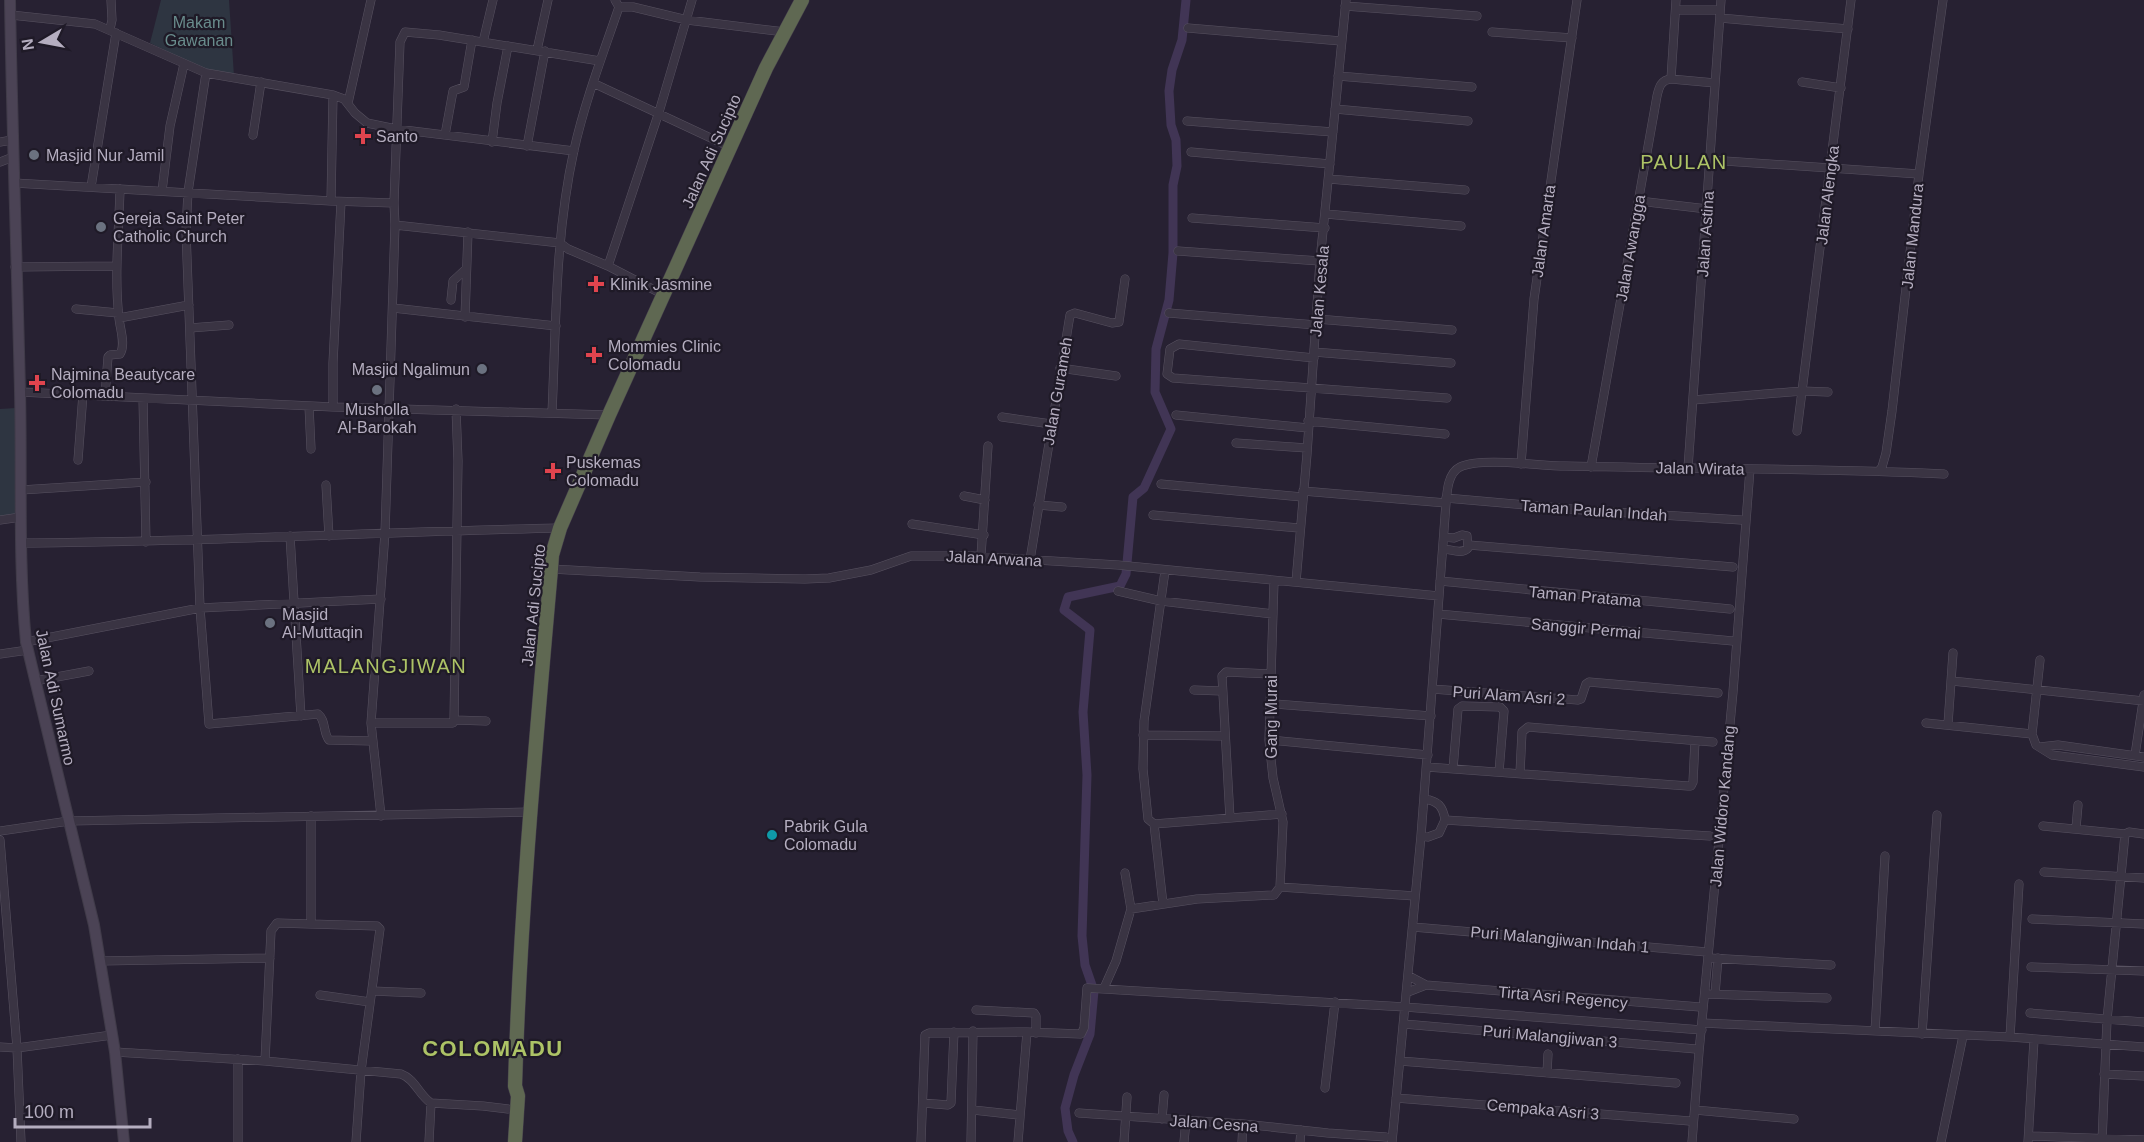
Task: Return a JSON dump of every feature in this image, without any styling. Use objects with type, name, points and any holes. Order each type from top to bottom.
[{"type":"highway","name":"Jalan Adi Sucipto","points":[[515,1142],[518,1096],[515,1086],[518,993],[530,812],[552,555],[560,528],[609,415],[765,68],[802,0]]},
{"type":"highway","name":"Jalan Adi Sucipto","points":[[506,1142],[509,1096],[515,1086]]},
{"type":"main road","name":"Jalan Adi Sumarmo","points":[[10,0],[11,15],[5,30],[14,158],[21,518],[27,646],[94,925],[115,1052],[124,1142]]},
{"type":"street","points":[[91,187],[113,31],[111,0]]},
{"type":"street","points":[[348,103],[371,0]]},
{"type":"street","points":[[483,42],[493,0]]},
{"type":"street","points":[[527,146],[548,0]]},
{"type":"street","points":[[608,266],[659,112],[692,0]]},
{"type":"street","name":"Jalan Amarta","points":[[1521,464],[1534,299],[1577,0]]},
{"type":"street","name":"Jalan Awangga","points":[[1591,467],[1659,88],[1665,80],[1671,79],[1676,0]]},
{"type":"street","name":"Jalan Astina","points":[[1688,468],[1721,0]]},
{"type":"street","name":"Jalan Alengka","points":[[1797,431],[1851,0]]},
{"type":"street","name":"Jalan Mandura","points":[[1879,471],[1886,453],[1892,411],[1918,174],[1943,0]]},
{"type":"street","points":[[1345,3],[1477,16]]},
{"type":"street","name":"Jalan Kesala","points":[[1296,582],[1320,261],[1345,3]]},
{"type":"street","points":[[552,414],[560,243],[574,151],[617,4],[687,21],[785,32]]},
{"type":"street","points":[[1676,10],[1848,29]]},
{"type":"street","points":[[11,15],[95,24],[206,73],[333,95],[348,103],[355,113],[367,123],[492,142],[574,151]]},
{"type":"street","points":[[1188,28],[1341,41]]},
{"type":"street","points":[[381,816],[371,723],[385,533],[393,308],[396,129],[402,35],[408,31],[600,61]]},
{"type":"street","points":[[1492,32],[1572,38]]},
{"type":"street","points":[[445,135],[453,91],[464,87],[472,40]]},
{"type":"street","points":[[492,142],[496,103],[508,46]]},
{"type":"street","points":[[162,190],[170,126],[184,64]]},
{"type":"street","points":[[206,73],[188,192],[186,231],[200,608],[209,724],[320,715],[329,740],[372,741]]},
{"type":"street","points":[[1338,76],[1472,87]]},
{"type":"street","points":[[1671,79],[1715,82]]},
{"type":"street","points":[[253,135],[261,82]]},
{"type":"street","points":[[1802,82],[1841,88]]},
{"type":"street","points":[[593,83],[730,147]]},
{"type":"street","points":[[331,201],[333,95]]},
{"type":"street","points":[[1335,109],[1468,121]]},
{"type":"street","points":[[1187,121],[1333,132]]},
{"type":"street","points":[[0,142],[12,140]]},
{"type":"street","points":[[1191,152],[1330,164]]},
{"type":"street","points":[[0,162],[14,158]]},
{"type":"street","points":[[1710,160],[1918,174]]},
{"type":"street","points":[[1329,179],[1465,190]]},
{"type":"street","points":[[14,183],[394,203]]},
{"type":"street","points":[[105,396],[108,357],[120,354],[123,348],[118,315],[117,266],[120,189]]},
{"type":"street","points":[[1639,201],[1707,209]]},
{"type":"street","points":[[333,407],[334,328],[341,202]]},
{"type":"street","points":[[1326,214],[1461,226]]},
{"type":"street","points":[[1192,218],[1325,228]]},
{"type":"street","points":[[395,225],[468,231],[560,243],[664,295]]},
{"type":"street","points":[[465,317],[468,231]]},
{"type":"street","points":[[1178,251],[1320,261]]},
{"type":"street","points":[[15,267],[117,266]]},
{"type":"street","points":[[451,300],[453,281],[466,269]]},
{"type":"street","name":"Jalan Gurameh","points":[[1030,560],[1070,315],[1075,313],[1112,323],[1119,322],[1125,279]]},
{"type":"street","points":[[76,309],[118,315],[189,305]]},
{"type":"street","points":[[393,308],[556,326]]},
{"type":"street","points":[[1169,313],[1452,330]]},
{"type":"street","points":[[190,328],[229,325]]},
{"type":"street","points":[[1447,398],[1173,378],[1167,370],[1170,349],[1179,344],[1450,363]]},
{"type":"street","points":[[1060,368],[1116,376]]},
{"type":"street","points":[[1693,400],[1802,390],[1828,392]]},
{"type":"street","points":[[20,392],[333,407],[609,415]]},
{"type":"street","points":[[78,460],[83,394]]},
{"type":"street","points":[[143,398],[146,542]]},
{"type":"street","points":[[309,406],[311,449]]},
{"type":"street","points":[[454,720],[456,409]]},
{"type":"street","points":[[1176,415],[1445,434]]},
{"type":"street","points":[[1002,417],[1051,424]]},
{"type":"street","points":[[1236,443],[1307,448]]},
{"type":"street","points":[[981,556],[988,446]]},
{"type":"street","name":"Jalan Wirata","points":[[1389,1139],[1408,992],[1446,501],[1450,478],[1455,470],[1462,466],[1491,463],[1944,474]]},
{"type":"street","name":"Jalan Widoro Kandang","points":[[1692,1142],[1702,1026],[1711,956],[1750,469]]},
{"type":"street","points":[[21,490],[146,482]]},
{"type":"street","points":[[326,484],[329,536]]},
{"type":"street","name":"Taman Paulan Indah","points":[[1161,484],[1741,520]]},
{"type":"street","points":[[964,495],[985,500]]},
{"type":"street","points":[[1038,505],[1062,507]]},
{"type":"street","points":[[1153,515],[1299,528]]},
{"type":"street","points":[[0,520],[21,518]]},
{"type":"street","points":[[912,524],[984,535]]},
{"type":"street","points":[[22,543],[146,542],[560,528]]},
{"type":"street","points":[[290,536],[301,716]]},
{"type":"street","points":[[1443,537],[1467,536],[1469,545],[1465,551],[1443,549]]},
{"type":"street","points":[[1469,545],[1733,567]]},
{"type":"street","name":"Jalan Arwana","points":[[551,568],[700,577],[805,579],[871,570],[911,556],[981,556],[1132,567],[1439,596]]},
{"type":"street","points":[[1163,904],[1154,824],[1148,819],[1143,769],[1143,735],[1165,571]]},
{"type":"street","name":"Gang Murai","points":[[1274,581],[1269,740],[1273,777],[1282,813],[1284,839],[1280,887]]},
{"type":"street","name":"Taman Pratama","points":[[1440,581],[1730,609]]},
{"type":"street","points":[[1118,591],[1161,600],[1273,614]]},
{"type":"street","points":[[0,654],[200,608],[381,599]]},
{"type":"street","name":"Sanggir Permai","points":[[1438,614],[1733,641]]},
{"type":"street","points":[[1948,724],[1953,653]]},
{"type":"street","points":[[2040,660],[2033,740],[2052,755],[2144,767]]},
{"type":"street","points":[[35,681],[89,671]]},
{"type":"street","points":[[1230,818],[1222,676],[1226,672],[1271,674]]},
{"type":"street","points":[[1952,681],[2144,701]]},
{"type":"street","name":"Puri Alam Asri 2","points":[[1432,689],[1578,700],[1581,699],[1586,684],[1589,682],[1718,693]]},
{"type":"street","points":[[1194,690],[1222,691]]},
{"type":"street","points":[[2040,747],[2058,745],[2140,756],[2144,695]]},
{"type":"street","points":[[1275,704],[1431,716]]},
{"type":"street","points":[[1453,769],[1458,709],[1462,706],[1500,708],[1504,711],[1499,772]]},
{"type":"street","points":[[371,723],[486,721]]},
{"type":"street","points":[[1926,723],[2032,734]]},
{"type":"street","points":[[1520,773],[1522,732],[1528,727],[1713,742]]},
{"type":"street","points":[[1143,735],[1224,736]]},
{"type":"street","points":[[1269,740],[1428,754]]},
{"type":"street","points":[[1427,766],[1691,786],[1695,741]]},
{"type":"street","points":[[2104,762],[2105,752]]},
{"type":"street","points":[[1421,836],[1428,837],[1439,833],[1445,820],[1441,806],[1437,802],[1424,799]]},
{"type":"street","points":[[2076,828],[2078,806]]},
{"type":"street","points":[[0,831],[69,822],[530,812]]},
{"type":"street","points":[[1154,824],[1282,813]]},
{"type":"street","points":[[1922,1034],[1937,815]]},
{"type":"street","points":[[311,816],[311,924]]},
{"type":"street","points":[[1445,820],[1710,836]]},
{"type":"street","points":[[2043,826],[2144,834]]},
{"type":"street","points":[[2102,1140],[2105,1045],[2125,834]]},
{"type":"street","points":[[0,840],[17,1048],[21,1142]]},
{"type":"street","points":[[1875,1030],[1885,856]]},
{"type":"street","points":[[2044,872],[2144,878]]},
{"type":"street","points":[[1102,988],[1116,961],[1131,909],[1125,873]]},
{"type":"street","points":[[2010,1037],[2019,884]]},
{"type":"street","points":[[1131,909],[1197,899],[1262,897],[1274,895],[1280,887],[1415,896]]},
{"type":"street","points":[[2032,919],[2144,924]]},
{"type":"street","points":[[265,1061],[273,926],[277,923],[379,927],[361,1071],[356,1142]]},
{"type":"street","name":"Puri Malangjiwan Indah 1","points":[[1413,927],[1711,956],[1831,965]]},
{"type":"street","points":[[1711,956],[1715,994]]},
{"type":"street","points":[[100,961],[270,958]]},
{"type":"street","points":[[2031,967],[2112,968],[2144,971]]},
{"type":"street","name":"Tirta Asri Regency","points":[[1409,976],[1426,985],[1700,1007]]},
{"type":"street","name":"Tirta Asri Regency","points":[[1408,992],[1426,985]]},
{"type":"street","points":[[921,1142],[925,1035],[928,1032],[1081,1034],[1084,1028],[1087,988],[1702,1026],[1875,1030],[2144,1047]]},
{"type":"street","points":[[372,991],[421,993]]},
{"type":"street","points":[[1706,994],[1827,998]]},
{"type":"street","points":[[320,995],[370,1002]]},
{"type":"street","points":[[1325,1088],[1335,1002]]},
{"type":"street","points":[[976,1010],[1034,1013],[1036,1016],[1019,1115],[1018,1142]]},
{"type":"street","points":[[2030,1013],[2144,1022]]},
{"type":"street","name":"Puri Malangjiwan 3","points":[[1404,1024],[1696,1048]]},
{"type":"street","points":[[971,1142],[973,1031]]},
{"type":"street","points":[[923,1103],[948,1105],[951,1103],[954,1032]]},
{"type":"street","points":[[0,1047],[17,1048],[112,1035]]},
{"type":"street","points":[[1941,1142],[1963,1036]]},
{"type":"street","points":[[2034,1040],[2028,1139],[2144,1140]]},
{"type":"street","points":[[115,1052],[265,1061],[407,1077],[424,1099],[430,1103],[508,1109]]},
{"type":"street","points":[[1547,1073],[1548,1054]]},
{"type":"street","points":[[238,1059],[238,1142]]},
{"type":"street","points":[[1400,1061],[1676,1083]]},
{"type":"street","points":[[2104,1074],[2144,1076]]},
{"type":"street","points":[[1162,1119],[1164,1095]]},
{"type":"street","points":[[1124,1142],[1127,1096]]},
{"type":"street","name":"Cempaka Asri 3","points":[[1396,1098],[1690,1121]]},
{"type":"street","points":[[429,1142],[430,1103]]},
{"type":"street","points":[[973,1110],[1019,1115]]},
{"type":"street","points":[[1695,1110],[1794,1119]]},
{"type":"street","name":"Jalan Cesna","points":[[1079,1113],[1126,1118],[1243,1124],[1301,1130],[1327,1138],[1389,1139]]},
{"type":"street","points":[[1184,1142],[1186,1120]]},
{"type":"street","points":[[1242,1142],[1243,1124]]},
{"type":"street","points":[[1300,1142],[1301,1130]]},
{"type":"green space","name":"Makam Gawanan","points":[[161,0],[229,0],[234,76],[201,68],[150,43]]},
{"type":"green space","points":[[16,408],[15,516],[0,517],[0,409]]},
{"type":"waterway","points":[[1073,1142],[1068,1131],[1065,1108],[1074,1075],[1090,1034],[1094,991],[1085,965],[1082,936],[1087,775],[1083,712],[1090,630],[1064,610],[1068,597],[1120,586],[1126,574],[1133,497],[1144,488],[1171,429],[1155,392],[1156,349],[1169,300],[1173,253],[1173,185],[1177,166],[1169,91],[1172,70],[1182,40],[1186,0]]},
{"type":"place","name":"Santo","points":[[363,136]]},
{"type":"place","name":"Masjid Nur Jamil","points":[[34,155]]},
{"type":"place","name":"Gereja Saint Peter Catholic Church","points":[[101,227]]},
{"type":"place","name":"Klinik Jasmine","points":[[596,284]]},
{"type":"place","name":"Mommies Clinic Colomadu","points":[[594,355]]},
{"type":"place","name":"Masjid Ngalimun","points":[[482,369]]},
{"type":"place","name":"Najmina Beautycare Colomadu","points":[[37,383]]},
{"type":"place","name":"Musholla Al-Barokah","points":[[377,390]]},
{"type":"place","name":"Puskemas Colomadu","points":[[553,471]]},
{"type":"place","name":"Masjid Al-Muttaqin","points":[[270,623]]},
{"type":"place","name":"Pabrik Gula Colomadu","points":[[772,835]]},
{"type":"district","name":"PAULAN","points":[[1684,162]]},
{"type":"district","name":"MALANGJIWAN","points":[[386,666]]},
{"type":"district","name":"COLOMADU","points":[[493,1048]]}]
